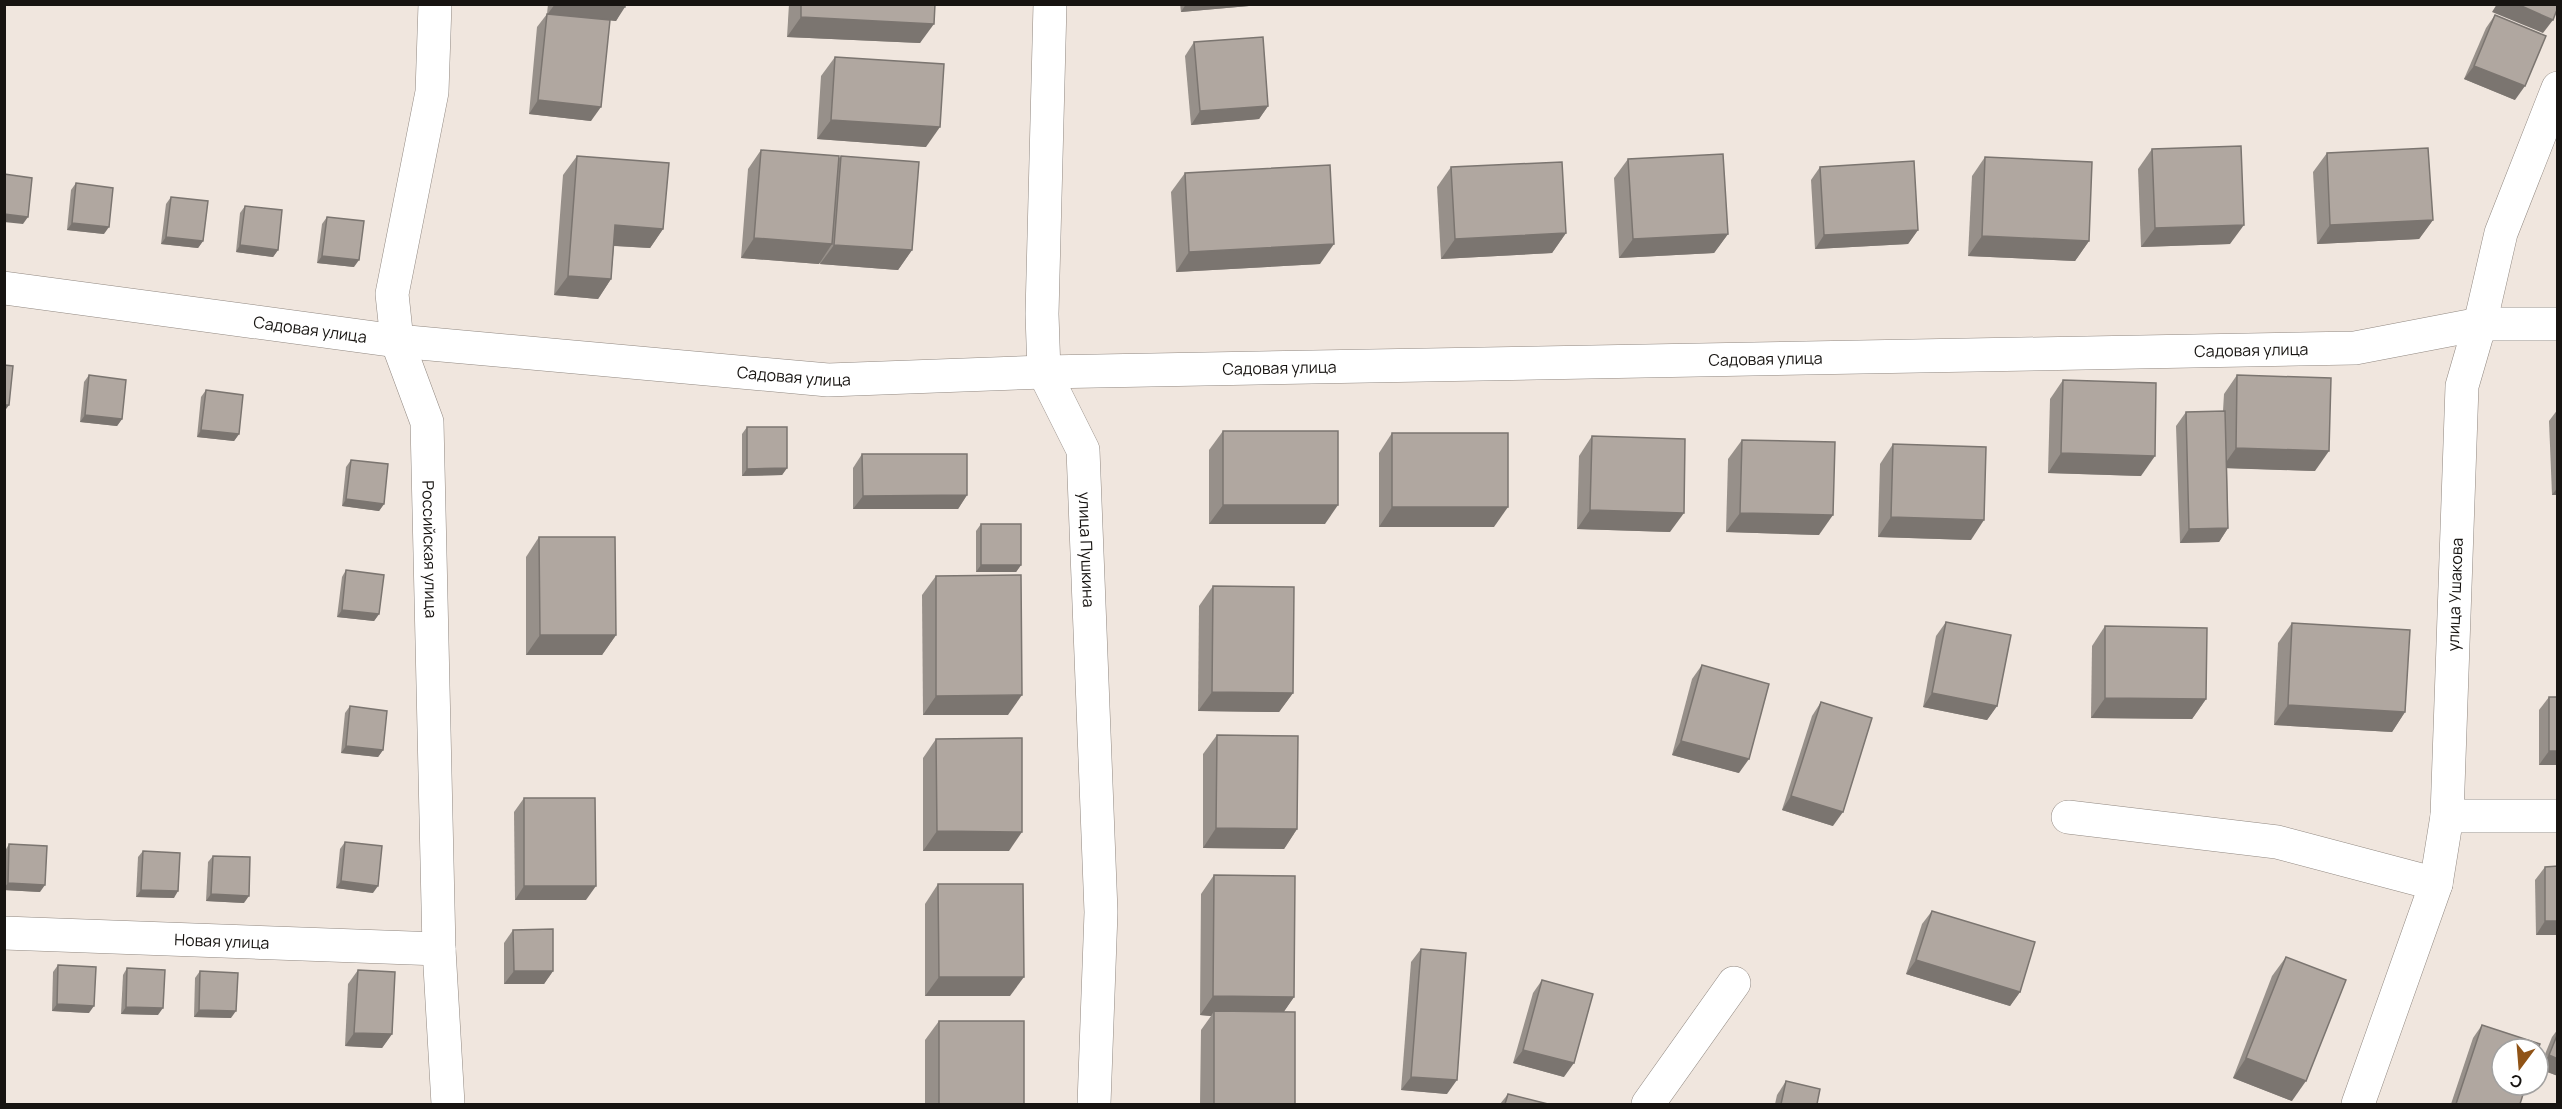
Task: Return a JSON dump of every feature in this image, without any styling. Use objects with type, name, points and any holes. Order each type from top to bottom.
[{"type":"street","name":"Российская улица","points":[[435,4],[432,92],[392,294],[397,341],[426,422],[439,949],[448,1104]]},
{"type":"street","name":"улица Пушкина","points":[[1050,4],[1042,314],[1044,372],[1083,450],[1101,912],[1094,1104]]},
{"type":"street","name":"улица Ушакова","points":[[2358,1104],[2436,884],[2447,816],[2462,386],[2480,324],[2501,233],[2558,88]]},
{"type":"street","name":"Садовая улица","points":[[4,288],[397,341],[828,380],[1044,372],[2355,348],[2480,324],[2558,324]]},
{"type":"street","points":[[2447,816],[2558,816]]},
{"type":"street","points":[[2068,817],[2277,842],[2436,884]]},
{"type":"street","name":"Новая улица","points":[[4,933],[439,949]]},
{"type":"street","points":[[1648,1104],[1734,983]]},
{"type":"building","points":[[592,4],[625,4],[625,7]]},
{"type":"building","points":[[801,4],[935,4],[934,24],[801,17]]},
{"type":"building","points":[[2517,4],[2558,4],[2558,7],[2553,20]]},
{"type":"building","points":[[547,14],[610,20],[601,107],[538,100]]},
{"type":"building","points":[[2495,15],[2546,36],[2525,86],[2474,66]]},
{"type":"building","points":[[1263,37],[1268,106],[1200,111],[1194,42]]},
{"type":"building","points":[[835,57],[944,64],[940,127],[831,120]]},
{"type":"building","points":[[2241,146],[2244,225],[2155,228],[2152,149]]},
{"type":"building","points":[[2428,148],[2433,220],[2330,225],[2327,153]]},
{"type":"building","points":[[761,150],[839,156],[832,244],[754,238]]},
{"type":"building","points":[[1723,154],[1728,234],[1633,239],[1628,159]]},
{"type":"building","points":[[577,156],[669,163],[663,229],[615,225],[611,279],[568,276]]},
{"type":"building","points":[[841,156],[919,162],[912,250],[834,245]]},
{"type":"building","points":[[1985,157],[2092,162],[2089,241],[1982,236]]},
{"type":"building","points":[[1914,161],[1918,230],[1824,235],[1820,167]]},
{"type":"building","points":[[1562,162],[1566,233],[1455,239],[1451,167]]},
{"type":"building","points":[[1330,165],[1334,244],[1189,252],[1185,173]]},
{"type":"building","points":[[4,174],[32,178],[28,217],[4,214]]},
{"type":"building","points":[[76,183],[113,188],[109,227],[72,223]]},
{"type":"building","points":[[171,197],[208,201],[203,241],[166,237]]},
{"type":"building","points":[[245,206],[282,210],[278,250],[240,245]]},
{"type":"building","points":[[327,217],[364,221],[359,260],[322,256]]},
{"type":"building","points":[[4,365],[13,366],[9,405],[4,405]]},
{"type":"building","points":[[89,375],[126,380],[122,419],[85,415]]},
{"type":"building","points":[[2237,375],[2331,378],[2329,451],[2236,448]]},
{"type":"building","points":[[2063,380],[2156,383],[2155,456],[2061,453]]},
{"type":"building","points":[[206,390],[243,395],[239,434],[201,430]]},
{"type":"building","points":[[2225,411],[2228,528],[2189,529],[2186,412]]},
{"type":"building","points":[[747,427],[787,427],[787,468],[747,469]]},
{"type":"building","points":[[1223,431],[1338,431],[1338,505],[1223,505]]},
{"type":"building","points":[[1392,433],[1508,433],[1508,507],[1392,507]]},
{"type":"building","points":[[1592,436],[1685,439],[1684,513],[1590,510]]},
{"type":"building","points":[[1742,440],[1835,442],[1833,515],[1740,513]]},
{"type":"building","points":[[1893,444],[1986,447],[1984,520],[1891,517]]},
{"type":"building","points":[[862,454],[967,454],[967,495],[863,496]]},
{"type":"building","points":[[351,460],[388,464],[384,504],[346,499]]},
{"type":"building","points":[[981,524],[1021,524],[1021,565],[981,565]]},
{"type":"building","points":[[539,537],[615,537],[616,635],[540,635]]},
{"type":"building","points":[[346,570],[384,575],[379,614],[342,610]]},
{"type":"building","points":[[1021,575],[1022,695],[936,696],[936,576]]},
{"type":"building","points":[[1213,586],[1294,587],[1293,693],[1212,692]]},
{"type":"building","points":[[1946,622],[2011,635],[1997,706],[1932,693]]},
{"type":"building","points":[[2292,623],[2410,630],[2405,712],[2288,705]]},
{"type":"building","points":[[2105,626],[2207,628],[2206,699],[2105,698]]},
{"type":"building","points":[[1702,665],[1769,684],[1749,759],[1681,741]]},
{"type":"building","points":[[2549,697],[2558,697],[2558,751],[2549,751]]},
{"type":"building","points":[[1821,702],[1872,718],[1843,812],[1791,796]]},
{"type":"building","points":[[350,706],[387,711],[383,750],[346,746]]},
{"type":"building","points":[[1217,735],[1298,736],[1297,829],[1216,828]]},
{"type":"building","points":[[1022,738],[1022,832],[937,831],[936,739]]},
{"type":"building","points":[[524,798],[595,798],[596,886],[524,886]]},
{"type":"building","points":[[345,842],[382,846],[378,886],[341,881]]},
{"type":"building","points":[[9,844],[47,846],[45,885],[8,883]]},
{"type":"building","points":[[143,851],[180,853],[178,891],[141,890]]},
{"type":"building","points":[[213,856],[250,857],[249,896],[211,894]]},
{"type":"building","points":[[2558,866],[2558,921],[2545,921],[2545,867]]},
{"type":"building","points":[[1214,875],[1295,876],[1294,997],[1213,996]]},
{"type":"building","points":[[938,884],[1023,884],[1024,977],[939,977]]},
{"type":"building","points":[[1932,911],[2035,942],[2020,992],[1916,960]]},
{"type":"building","points":[[553,929],[553,971],[514,971],[513,930]]},
{"type":"building","points":[[1421,949],[1466,953],[1457,1080],[1411,1077]]},
{"type":"building","points":[[2286,957],[2346,980],[2306,1081],[2246,1058]]},
{"type":"building","points":[[58,965],[96,967],[94,1006],[57,1004]]},
{"type":"building","points":[[127,968],[165,970],[163,1008],[126,1007]]},
{"type":"building","points":[[358,970],[395,972],[392,1034],[354,1033]]},
{"type":"building","points":[[200,971],[238,973],[236,1011],[199,1010]]},
{"type":"building","points":[[1542,980],[1593,994],[1574,1063],[1523,1050]]},
{"type":"building","points":[[1214,1011],[1295,1012],[1295,1104],[1214,1104]]},
{"type":"building","points":[[939,1021],[1024,1021],[1024,1104],[939,1104]]},
{"type":"building","points":[[2482,1025],[2519,1037],[2490,1037],[2490,1097],[2522,1097],[2520,1104],[2456,1104]]},
{"type":"building","points":[[2558,1033],[2558,1059],[2550,1055]]},
{"type":"building","points":[[1786,1081],[1820,1089],[1817,1104],[1781,1104]]},
{"type":"building","points":[[1508,1094],[1548,1104],[1505,1104]]}]
